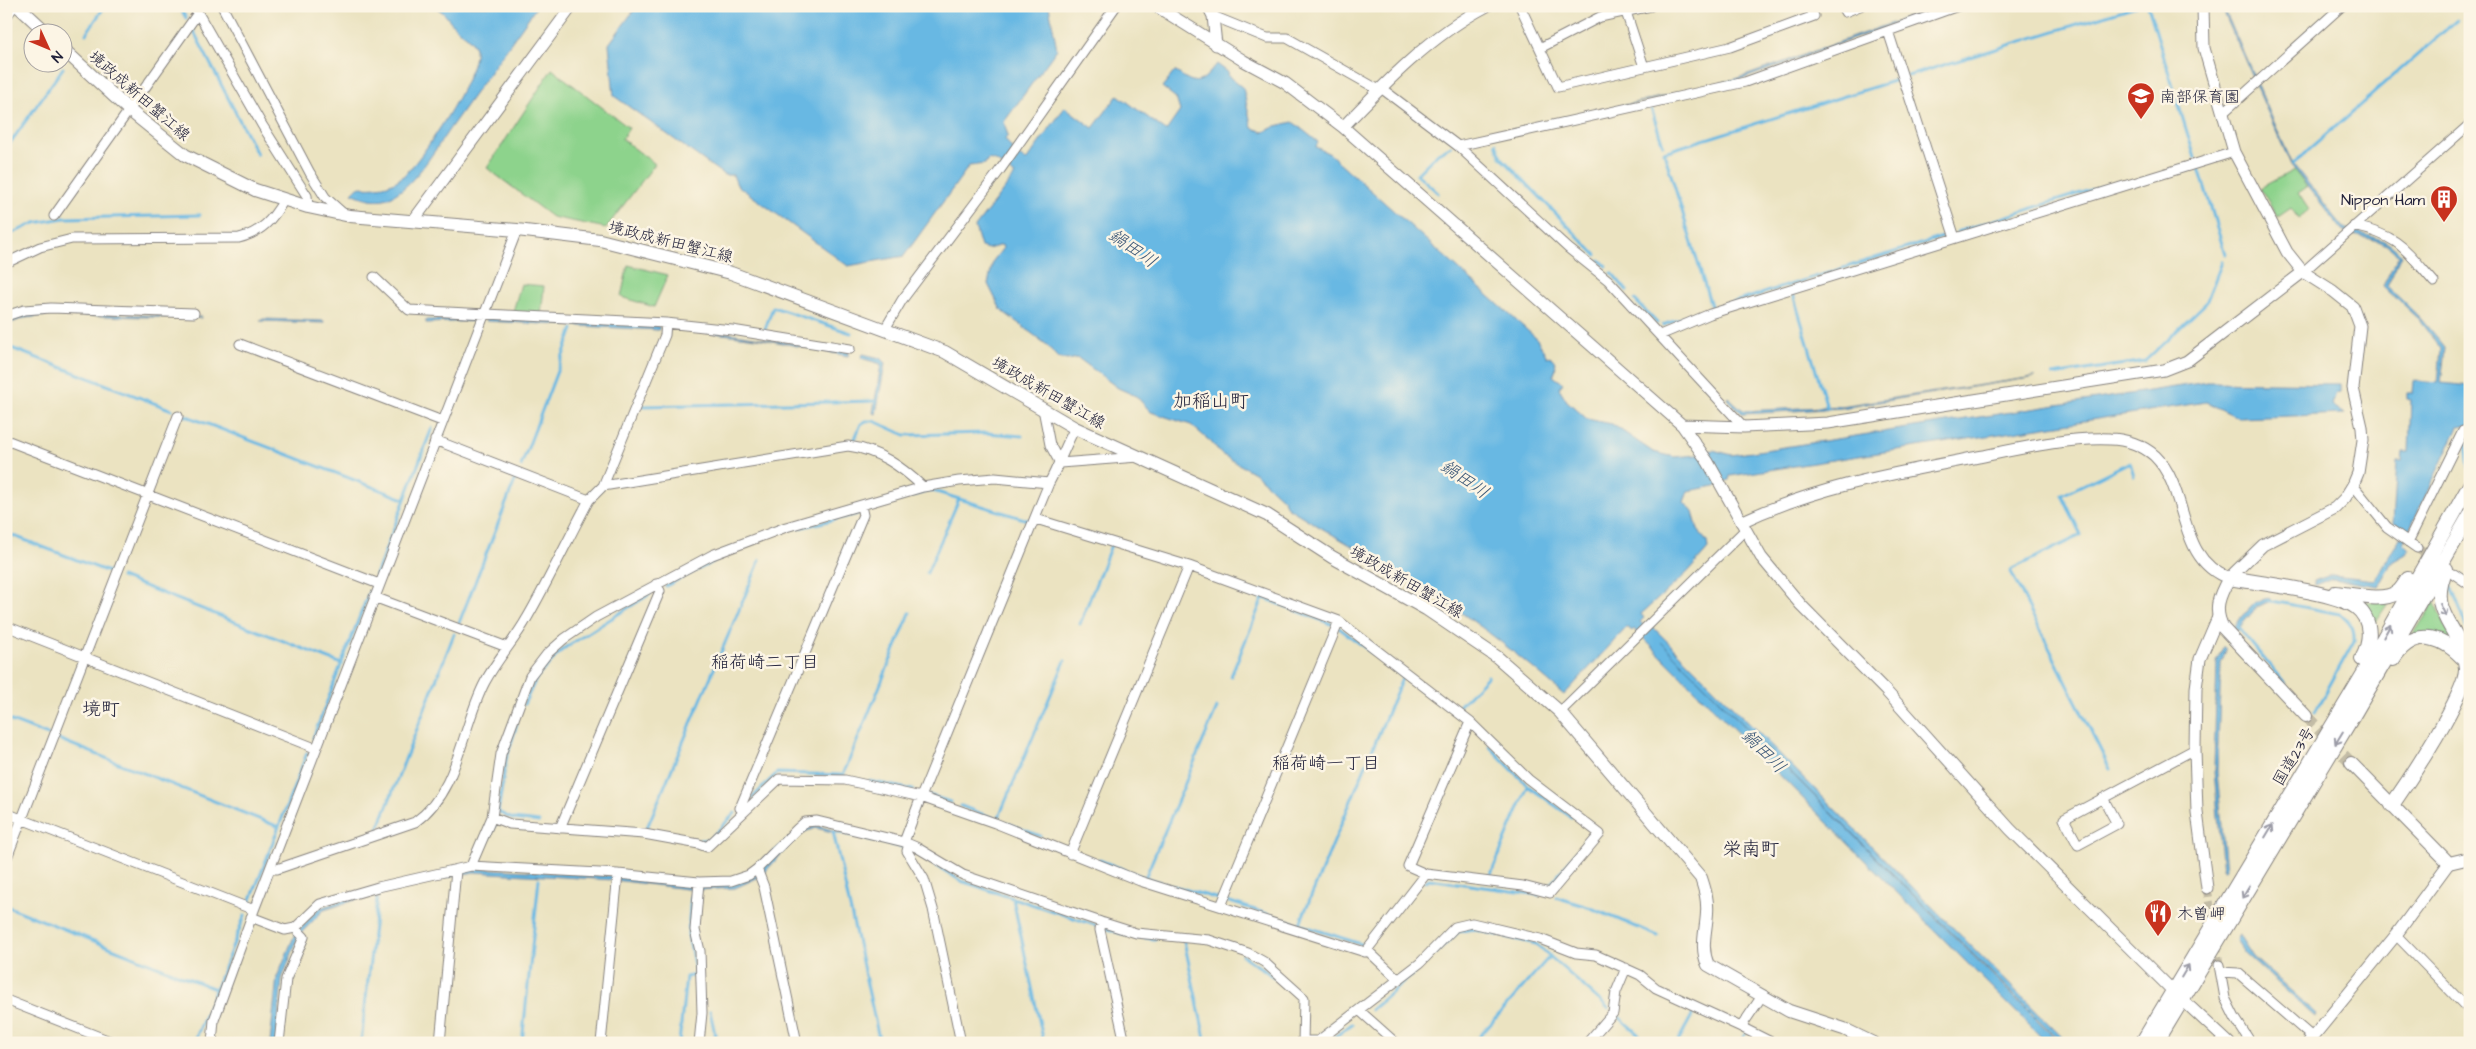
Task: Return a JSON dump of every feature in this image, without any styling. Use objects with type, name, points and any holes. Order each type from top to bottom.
[{"type":"highway","name":"国道23号","points":[[2156,1043],[2177,995],[2457,504],[2470,485]]},
{"type":"highway","points":[[2309,592],[2378,597],[2400,591],[2457,504]]},
{"type":"highway","name":"国道23号","points":[[2142,1043],[2177,995],[2354,714],[2470,515]]},
{"type":"highway","points":[[2392,805],[2462,688],[2466,676],[2464,660],[2454,631],[2439,603],[2438,593],[2440,583],[2470,515]]},
{"type":"highway","points":[[2229,578],[2309,592],[2345,601],[2357,608],[2365,617],[2369,633],[2368,648],[2344,693],[2331,727]]},
{"type":"highway","points":[[2354,714],[2376,686],[2398,652],[2409,642],[2432,638],[2442,640],[2464,660]]},
{"type":"main road","points":[[16,6],[34,22]]},
{"type":"main road","name":"境政成新田蟹江線","points":[[72,57],[129,110],[185,155],[255,190],[308,207],[345,215],[517,230],[600,240],[730,273],[945,352],[1075,428],[1267,515],[1332,557],[1426,609],[1497,657],[1560,712],[1701,878],[1707,895],[1708,913],[1703,945],[1708,965],[1789,1011],[1844,1029],[1873,1043]]},
{"type":"main road","points":[[2229,578],[2217,606],[2218,617],[2231,636],[2306,716]]},
{"type":"main road","points":[[2351,763],[2448,863],[2470,858]]},
{"type":"street","points":[[6,17],[16,6]]},
{"type":"street","points":[[222,6],[325,198],[345,215]]},
{"type":"street","points":[[413,221],[572,6]]},
{"type":"street","points":[[885,329],[902,300],[1000,170],[1116,6]]},
{"type":"street","points":[[1156,6],[1216,45],[1285,84],[1343,127],[1682,425],[1774,575],[1886,691],[2010,829],[2177,995],[2229,1043]]},
{"type":"street","points":[[1343,127],[1380,89],[1450,28],[1487,6]]},
{"type":"street","points":[[1520,6],[1558,87],[1730,47],[1814,16],[1809,6]]},
{"type":"street","points":[[1540,48],[1600,17],[1625,9],[1651,6]]},
{"type":"street","points":[[1842,6],[1845,12],[1860,6]]},
{"type":"street","points":[[1458,146],[1745,82],[1958,6]]},
{"type":"street","points":[[1560,712],[1743,526],[1774,507],[1809,494],[1882,475],[2015,450],[2111,439],[2128,441],[2141,447],[2162,464],[2174,488],[2194,548],[2208,567],[2217,574],[2229,578],[2263,545],[2335,508],[2345,498],[2358,474],[2363,440],[2353,388],[2360,337],[2358,316],[2353,307],[2343,298],[2303,272],[2287,252],[2234,152],[2204,48],[2203,6]]},
{"type":"street","points":[[2223,113],[2342,6]]},
{"type":"street","points":[[1625,9],[1644,67]]},
{"type":"street","points":[[54,216],[129,110],[196,10],[262,125],[307,196],[308,207]]},
{"type":"street","points":[[1210,11],[1216,45]]},
{"type":"street","points":[[1210,11],[1267,38],[1287,38],[1380,89],[1458,146],[1568,248],[1608,280],[1744,427]]},
{"type":"street","points":[[1888,31],[1955,238]]},
{"type":"street","points":[[1682,425],[1744,427],[1828,423],[2164,370],[2187,361],[2303,272],[2470,124]]},
{"type":"street","points":[[1660,335],[1710,314],[2234,152]]},
{"type":"street","points":[[6,263],[40,247],[72,239],[239,238],[254,234],[265,227],[284,200]]},
{"type":"street","points":[[2350,229],[2376,231],[2398,241],[2434,282]]},
{"type":"street","points":[[212,1043],[214,1020],[315,748],[482,315],[517,230]]},
{"type":"street","points":[[374,277],[409,310],[666,323],[732,330],[850,349]]},
{"type":"street","points":[[6,316],[24,310],[51,308],[194,313]]},
{"type":"street","points":[[270,869],[277,869],[415,822],[428,813],[448,784],[469,718],[485,681],[527,620],[589,500],[603,486],[664,335],[666,323]]},
{"type":"street","points":[[240,344],[442,421]]},
{"type":"street","points":[[1043,409],[1050,445],[1060,463]]},
{"type":"street","points":[[6,860],[178,416]]},
{"type":"street","points":[[962,1043],[933,908],[924,880],[907,846],[921,797],[1036,519],[1049,483],[1075,428]]},
{"type":"street","points":[[2407,541],[2463,431],[2470,430]]},
{"type":"street","points":[[6,440],[379,584]]},
{"type":"street","points":[[434,440],[589,500]]},
{"type":"street","points":[[603,486],[848,446],[865,448],[903,468],[923,487]]},
{"type":"street","points":[[1060,463],[1138,457]]},
{"type":"street","points":[[471,866],[492,817],[501,754],[530,676],[564,638],[596,617],[712,555],[786,527],[923,487],[995,478],[1049,483]]},
{"type":"street","points":[[2353,485],[2387,527],[2417,548]]},
{"type":"street","points":[[744,812],[740,808],[863,514],[861,506]]},
{"type":"street","points":[[1036,519],[1189,566],[1339,621],[1470,722],[1528,779],[1600,834],[1550,893],[1523,886],[1426,874],[1408,866],[1470,722]]},
{"type":"street","points":[[1070,854],[1189,566]]},
{"type":"street","points":[[2454,574],[2470,585]]},
{"type":"street","points":[[560,828],[660,591],[656,584]]},
{"type":"street","points":[[374,597],[507,647]]},
{"type":"street","points":[[2207,888],[2197,812],[2196,688],[2200,659],[2218,617]]},
{"type":"street","points":[[1221,906],[1339,621]]},
{"type":"street","points":[[6,626],[315,748]]},
{"type":"street","points":[[2104,798],[2117,824],[2078,845],[2064,819],[2195,749]]},
{"type":"street","points":[[492,817],[510,824],[644,834],[699,844],[707,848],[779,779],[845,780],[921,797],[995,823],[1140,881],[1365,952],[1426,874]]},
{"type":"street","points":[[6,813],[253,914],[285,930],[298,931],[304,937],[286,979],[279,1043]]},
{"type":"street","points":[[298,931],[320,904],[378,887],[456,874],[471,866],[617,877],[698,887],[731,881],[758,873],[797,829],[810,821],[817,821],[907,846],[963,875],[1136,933],[1209,940],[1248,953],[1264,962],[1304,998],[1303,1042],[1318,1041],[1360,1011],[1420,963],[1455,927],[1472,923],[1540,939],[1576,953],[1589,953],[1626,968],[1640,975],[1656,988],[1773,1043]]},
{"type":"street","points":[[2251,1043],[2225,998],[2220,969],[2238,973],[2310,1040],[2396,936],[2448,863]]},
{"type":"street","points":[[758,873],[797,1043]]},
{"type":"street","points":[[440,1043],[456,874]]},
{"type":"street","points":[[601,1043],[617,877]]},
{"type":"street","points":[[698,887],[695,930],[700,960],[702,1013],[699,1043]]},
{"type":"street","points":[[1101,922],[1100,930],[1125,1043]]},
{"type":"street","points":[[2396,936],[2470,1010]]},
{"type":"street","points":[[1367,950],[1399,980]]},
{"type":"street","points":[[1588,1043],[1613,1013],[1616,992],[1626,968]]},
{"type":"street","points":[[1741,1027],[1762,996]]},
{"type":"street","points":[[6,1000],[115,1043]]},
{"type":"street","points":[[1360,1011],[1396,1043]]},
{"type":"green space","points":[[552,69],[629,128],[622,139],[655,164],[606,228],[552,217],[487,168]]},
{"type":"green space","points":[[2294,170],[2307,187],[2298,193],[2309,210],[2298,218],[2291,208],[2278,217],[2260,188]]},
{"type":"green space","points":[[628,265],[668,275],[654,307],[621,297]]},
{"type":"green space","points":[[521,284],[544,286],[541,316],[512,315]]},
{"type":"green space","points":[[2390,600],[2371,629],[2359,603]]},
{"type":"green space","points":[[2435,601],[2452,641],[2413,635]]},
{"type":"water","points":[[433,6],[537,6],[426,163],[410,182],[392,196],[383,199],[372,199],[352,193],[358,187],[375,187],[397,181],[411,168],[448,116],[468,77],[474,60],[474,45],[443,13]]},
{"type":"water","name":"鍋田川","points":[[637,6],[1049,6],[1057,49],[1004,122],[1008,136],[1005,139],[1014,152],[1026,161],[1065,107],[1093,128],[1118,95],[1166,131],[1180,111],[1176,98],[1162,87],[1175,71],[1188,80],[1198,81],[1202,80],[1217,64],[1229,73],[1227,75],[1243,88],[1252,128],[1264,132],[1276,126],[1293,122],[1318,142],[1316,147],[1330,154],[1537,339],[1547,357],[1550,356],[1554,360],[1556,367],[1553,376],[1563,383],[1559,388],[1567,401],[1587,419],[1612,424],[1653,452],[1675,457],[1697,455],[1713,450],[1732,455],[2207,382],[2340,384],[2340,392],[2336,393],[2332,405],[2345,414],[2239,418],[2206,402],[1730,476],[1729,480],[1715,486],[1688,491],[1684,502],[1693,512],[1698,530],[1707,542],[1708,549],[1687,573],[1641,614],[1644,618],[1640,622],[1650,631],[1648,628],[1651,625],[2068,1043],[2062,1043],[1661,642],[2060,1043],[2047,1043],[1634,629],[1632,631],[1627,627],[1564,695],[1498,640],[1464,615],[1410,580],[1287,507],[1284,500],[1256,474],[1221,454],[1211,442],[1191,425],[1151,412],[1136,396],[1118,388],[1078,358],[1067,360],[1057,357],[1047,345],[1001,310],[988,284],[993,261],[1003,248],[1002,245],[988,249],[981,247],[975,227],[1015,175],[996,161],[988,159],[985,164],[969,166],[904,256],[848,266],[737,185],[733,175],[724,175],[614,96],[609,44]]},
{"type":"water","points":[[1939,6],[1944,6],[1745,78],[1711,87],[1491,135],[1710,86],[1745,76]]},
{"type":"water","points":[[2221,6],[2223,6],[2292,163],[2344,228],[2382,240],[2395,248],[2401,255],[2387,286],[2420,318],[2445,348],[2441,383],[2470,386],[2470,425],[2458,427],[2403,543],[2409,549],[2406,554],[2392,562],[2378,586],[2332,579],[2315,585],[2314,581],[2331,575],[2375,580],[2403,533],[2393,523],[2397,461],[2402,461],[2403,452],[2409,452],[2411,400],[2407,399],[2407,393],[2413,393],[2414,381],[2438,383],[2441,349],[2418,319],[2383,286],[2398,256],[2392,249],[2379,241],[2350,234],[2342,230],[2291,165]]},
{"type":"water","points":[[49,312],[201,318],[51,315],[24,318],[6,325],[6,321],[32,313]]},
{"type":"water","points":[[487,318],[659,326],[659,330],[486,321]]},
{"type":"water","points":[[263,319],[324,321],[324,323],[260,321]]},
{"type":"water","points":[[477,319],[475,321],[426,323],[426,320]]},
{"type":"water","points":[[670,327],[691,327],[849,352],[848,356],[757,338]]},
{"type":"water","points":[[863,354],[880,358],[885,363],[876,414],[873,413],[881,364],[861,358]]},
{"type":"water","points":[[2035,377],[1841,408],[1743,414],[1727,399],[1728,397],[1744,411],[1841,406]]},
{"type":"water","points":[[2269,597],[2272,600],[2257,607],[2237,630],[2233,627],[2254,604]]},
{"type":"water","points":[[2223,647],[2226,648],[2221,663],[2217,772],[2226,870],[2223,871],[2214,771],[2217,661]]},
{"type":"water","points":[[815,825],[836,831],[836,833],[816,828],[801,833],[761,876],[735,888],[695,890],[615,880],[474,872],[377,893],[324,910],[299,935],[282,979],[276,1043],[270,1043],[277,977],[295,934],[319,908],[379,889],[475,868],[733,883],[800,830]]},
{"type":"water","points":[[2239,935],[2253,957],[2317,1014],[2315,1017],[2245,953],[2236,940]]},
{"type":"waterway","points":[[86,34],[105,6]]},
{"type":"waterway","points":[[179,6],[186,18]]},
{"type":"waterway","points":[[1908,76],[2136,6]]},
{"type":"waterway","points":[[2148,6],[2195,158]]},
{"type":"waterway","points":[[2293,164],[2457,20]]},
{"type":"waterway","points":[[193,30],[257,154]]},
{"type":"waterway","points":[[6,149],[60,72]]},
{"type":"waterway","points":[[1900,79],[1664,152],[1712,309],[1949,235]]},
{"type":"waterway","points":[[1651,108],[1663,145]]},
{"type":"waterway","points":[[1496,143],[1501,157],[1596,255]]},
{"type":"waterway","points":[[1438,193],[1417,174],[1438,153],[1451,146]]},
{"type":"waterway","points":[[2199,168],[2225,254]]},
{"type":"waterway","points":[[1957,232],[2103,186]]},
{"type":"waterway","points":[[6,236],[35,223],[64,218],[200,215]]},
{"type":"waterway","points":[[1600,260],[1606,266]]},
{"type":"waterway","points":[[2053,375],[2145,361],[2206,303],[2222,262]]},
{"type":"waterway","points":[[1612,273],[1627,291]]},
{"type":"waterway","points":[[1793,294],[1827,407]]},
{"type":"waterway","points":[[1635,300],[1657,323]]},
{"type":"waterway","points":[[764,332],[773,307],[851,333]]},
{"type":"waterway","points":[[1663,325],[1699,312]]},
{"type":"waterway","points":[[521,466],[573,329]]},
{"type":"waterway","points":[[6,346],[172,410]]},
{"type":"waterway","points":[[642,406],[877,401]]},
{"type":"waterway","points":[[184,415],[404,499]]},
{"type":"waterway","points":[[854,441],[861,424],[866,421],[874,421],[905,435],[987,433],[1022,436]]},
{"type":"waterway","points":[[376,575],[432,428]]},
{"type":"waterway","points":[[2466,441],[2469,467]]},
{"type":"waterway","points":[[2110,769],[2010,570],[2081,535],[2062,495],[2130,462],[2134,476]]},
{"type":"waterway","points":[[459,623],[516,478]]},
{"type":"waterway","points":[[871,509],[930,490],[1031,521]]},
{"type":"waterway","points":[[927,573],[959,499]]},
{"type":"waterway","points":[[799,528],[857,514]]},
{"type":"waterway","points":[[6,533],[111,573]]},
{"type":"waterway","points":[[1080,624],[1111,545]]},
{"type":"waterway","points":[[666,586],[734,551]]},
{"type":"waterway","points":[[646,830],[760,560]]},
{"type":"waterway","points":[[121,577],[342,664]]},
{"type":"waterway","points":[[2449,582],[2470,634]]},
{"type":"waterway","points":[[1241,589],[1331,624]]},
{"type":"waterway","points":[[313,738],[369,592]]},
{"type":"waterway","points":[[524,704],[537,677],[563,649],[650,594]]},
{"type":"waterway","points":[[1231,676],[1263,598]]},
{"type":"waterway","points":[[2267,600],[2340,614],[2352,629],[2354,641],[2315,712]]},
{"type":"waterway","points":[[843,775],[910,613]]},
{"type":"waterway","points":[[2237,626],[2285,684]]},
{"type":"waterway","points":[[1339,628],[1430,696]]},
{"type":"waterway","points":[[378,829],[454,634]]},
{"type":"waterway","points":[[998,819],[1065,661]]},
{"type":"waterway","points":[[1300,923],[1403,676]]},
{"type":"waterway","points":[[1458,707],[1488,676]]},
{"type":"waterway","points":[[1145,878],[1217,708]]},
{"type":"waterway","points":[[6,719],[48,735]]},
{"type":"waterway","points":[[517,724],[506,760],[498,812],[513,819],[539,822]]},
{"type":"waterway","points":[[58,739],[279,827]]},
{"type":"waterway","points":[[1489,746],[1528,786],[1571,817]]},
{"type":"waterway","points":[[250,902],[307,753]]},
{"type":"waterway","points":[[752,798],[777,773],[844,775]]},
{"type":"waterway","points":[[869,781],[913,790]]},
{"type":"waterway","points":[[1489,879],[1528,786]]},
{"type":"waterway","points":[[929,795],[950,802]]},
{"type":"waterway","points":[[961,806],[1040,836]]},
{"type":"waterway","points":[[700,840],[709,840],[735,813]]},
{"type":"waterway","points":[[479,858],[495,825]]},
{"type":"waterway","points":[[833,831],[880,1043]]},
{"type":"waterway","points":[[834,831],[913,851],[961,881],[1095,925]]},
{"type":"waterway","points":[[1549,887],[1592,832],[1590,831]]},
{"type":"waterway","points":[[1099,860],[1145,878],[1219,899]]},
{"type":"waterway","points":[[522,1043],[539,879]]},
{"type":"waterway","points":[[1425,882],[1429,879],[1539,895]]},
{"type":"waterway","points":[[679,1043],[686,977],[696,975],[688,934],[691,895]]},
{"type":"waterway","points":[[1556,897],[1591,908],[1658,936]]},
{"type":"waterway","points":[[361,1043],[377,898]]},
{"type":"waterway","points":[[1013,899],[1044,1043]]},
{"type":"waterway","points":[[1227,901],[1364,945]]},
{"type":"waterway","points":[[6,906],[215,989]]},
{"type":"waterway","points":[[194,1043],[245,915]]},
{"type":"waterway","points":[[1105,928],[1129,936],[1155,939]]},
{"type":"waterway","points":[[1436,953],[1458,932],[1472,929],[1536,944],[1608,1008]]},
{"type":"waterway","points":[[1184,941],[1206,1043]]},
{"type":"waterway","points":[[1242,955],[1274,977]]},
{"type":"waterway","points":[[1474,1043],[1550,956]]},
{"type":"waterway","points":[[1371,1010],[1413,974]]},
{"type":"waterway","points":[[1677,1043],[1695,1010]]},
{"type":"waterway","points":[[710,1011],[717,1043]]},
{"type":"waterway","points":[[1618,1016],[1648,1043]]},
{"type":"waterway","points":[[1327,1043],[1352,1024]]},
{"type":"waterway","points":[[1740,1043],[1745,1034]]},
{"type":"tunnel","points":[[2417,548],[2445,568]]},
{"type":"tunnel","points":[[2306,716],[2351,763]]},
{"type":"tunnel","points":[[2207,888],[2213,925]]},
{"type":"tunnel","points":[[2216,943],[2219,965]]},
{"type":"place","name":"南部保育園","points":[[2141,120]]},
{"type":"place","name":"Nippon Ham","points":[[2444,223]]},
{"type":"place","name":"木曽岬","points":[[2158,937]]},
{"type":"district","name":"加稲山町","points":[[1211,400]]},
{"type":"district","name":"稲荷崎二丁目","points":[[765,662]]},
{"type":"district","name":"境町","points":[[101,708]]},
{"type":"district","name":"稲荷崎一丁目","points":[[1326,763]]},
{"type":"district","name":"栄南町","points":[[1751,848]]}]
